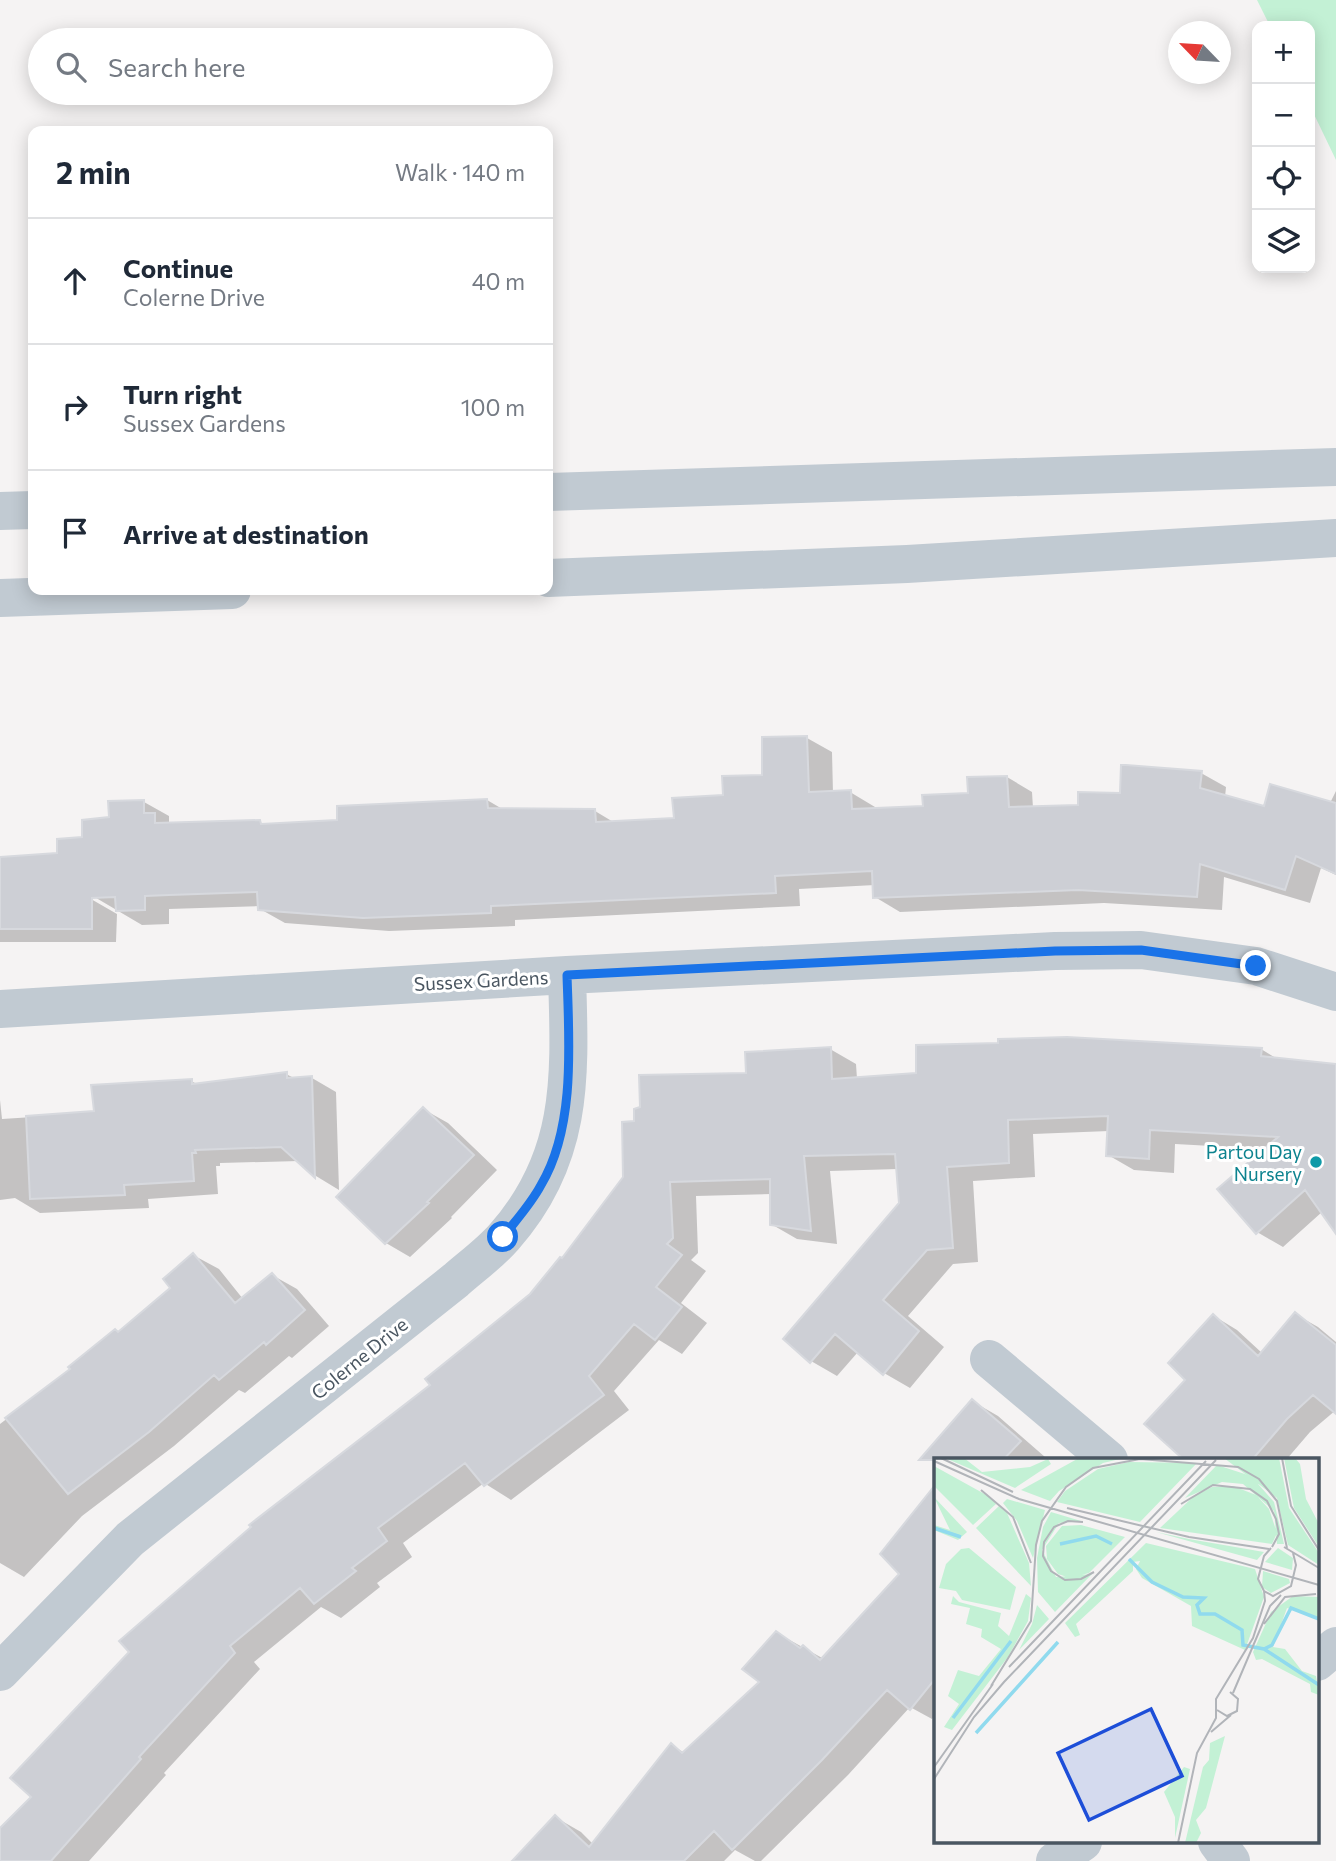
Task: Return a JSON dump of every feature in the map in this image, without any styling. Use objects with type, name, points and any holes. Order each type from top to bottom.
[{"type":"street","points":[[553,492],[1336,467]]},
{"type":"street","points":[[0,511],[28,510]]},
{"type":"street","points":[[553,578],[921,564],[1336,538]]},
{"type":"street","points":[[0,598],[87,595]]},
{"type":"street","name":"Sussex Gardens","points":[[0,1009],[567,975],[1055,951],[1141,950],[1256,966],[1336,992]]},
{"type":"street","name":"Colerne Drive","points":[[2,1664],[130,1539],[456,1280],[503,1237],[542,1184],[558,1142],[568,1090],[567,975]]},
{"type":"street","points":[[989,1359],[1107,1458]]},
{"type":"street","points":[[1055,1861],[1082,1843]]},
{"type":"street","points":[[1218,1843],[1231,1861]]},
{"type":"green space","points":[[1257,0],[1336,0],[1336,160],[1315,116],[1315,21],[1268,21]]},
{"type":"building","points":[[807,736],[809,792],[851,790],[852,809],[923,806],[922,795],[968,793],[967,777],[1007,776],[1009,807],[1078,805],[1078,792],[1120,793],[1121,765],[1202,771],[1200,788],[1264,806],[1270,784],[1336,803],[1336,874],[1296,856],[1285,890],[1200,864],[1197,897],[1078,890],[873,898],[872,871],[775,876],[776,893],[491,906],[491,913],[363,918],[258,910],[257,892],[145,896],[145,910],[116,911],[115,897],[92,898],[92,929],[0,929],[0,857],[57,853],[57,839],[82,837],[82,820],[109,817],[108,801],[144,800],[144,813],[155,813],[155,823],[260,820],[261,824],[337,820],[337,806],[487,799],[488,808],[595,809],[596,822],[674,818],[672,798],[723,795],[722,776],[762,775],[762,737]]},
{"type":"building","points":[[1067,1037],[1262,1048],[1261,1056],[1336,1064],[1336,1234],[1305,1190],[1256,1234],[1217,1189],[1278,1137],[1150,1130],[1149,1159],[1106,1156],[1108,1116],[1008,1120],[1009,1163],[947,1167],[953,1248],[927,1250],[883,1300],[919,1331],[883,1375],[835,1334],[810,1363],[783,1339],[899,1203],[895,1154],[804,1156],[811,1231],[770,1225],[770,1179],[670,1182],[673,1238],[667,1244],[682,1255],[656,1287],[682,1307],[655,1340],[634,1324],[589,1376],[604,1395],[484,1486],[465,1463],[378,1528],[387,1541],[352,1568],[356,1571],[314,1604],[300,1588],[230,1646],[235,1653],[139,1757],[141,1759],[51,1861],[0,1861],[0,1828],[31,1797],[10,1778],[129,1652],[119,1641],[251,1527],[249,1525],[430,1385],[425,1379],[530,1294],[560,1257],[562,1258],[623,1177],[622,1122],[634,1121],[634,1109],[640,1107],[639,1075],[746,1073],[745,1052],[831,1047],[832,1079],[916,1073],[916,1045],[998,1043],[998,1039]]},
{"type":"building","points":[[287,1072],[287,1078],[312,1076],[315,1178],[281,1147],[195,1150],[196,1153],[192,1153],[194,1181],[124,1185],[125,1195],[30,1199],[26,1116],[94,1111],[91,1085],[192,1079],[192,1084]]},
{"type":"building","points":[[423,1107],[474,1155],[427,1202],[429,1203],[385,1244],[336,1197]]},
{"type":"building","points":[[193,1253],[235,1303],[272,1273],[305,1310],[266,1345],[264,1342],[219,1380],[214,1375],[149,1432],[68,1494],[5,1418],[70,1369],[68,1367],[115,1329],[118,1332],[170,1288],[163,1279]]},
{"type":"building","points":[[1295,1312],[1336,1345],[1336,1414],[1313,1395],[1287,1419],[1254,1458],[1182,1458],[1144,1424],[1185,1380],[1168,1363],[1213,1314],[1258,1356]]},
{"type":"building","points":[[972,1399],[1021,1441],[1005,1458],[919,1460]]},
{"type":"building","points":[[934,1486],[934,1680],[910,1710],[887,1690],[732,1850],[714,1831],[684,1861],[512,1861],[555,1815],[589,1847],[671,1743],[682,1753],[759,1682],[742,1669],[776,1631],[800,1648],[803,1645],[820,1660],[899,1574],[880,1554]]},
{"type":"place","name":"Partou Day Nursery","points":[[1316,1162]]},
{"type":"route","points":[[503,1237],[542,1184],[558,1142],[568,1090],[567,975],[1055,951],[1141,950],[1256,966]]}]
